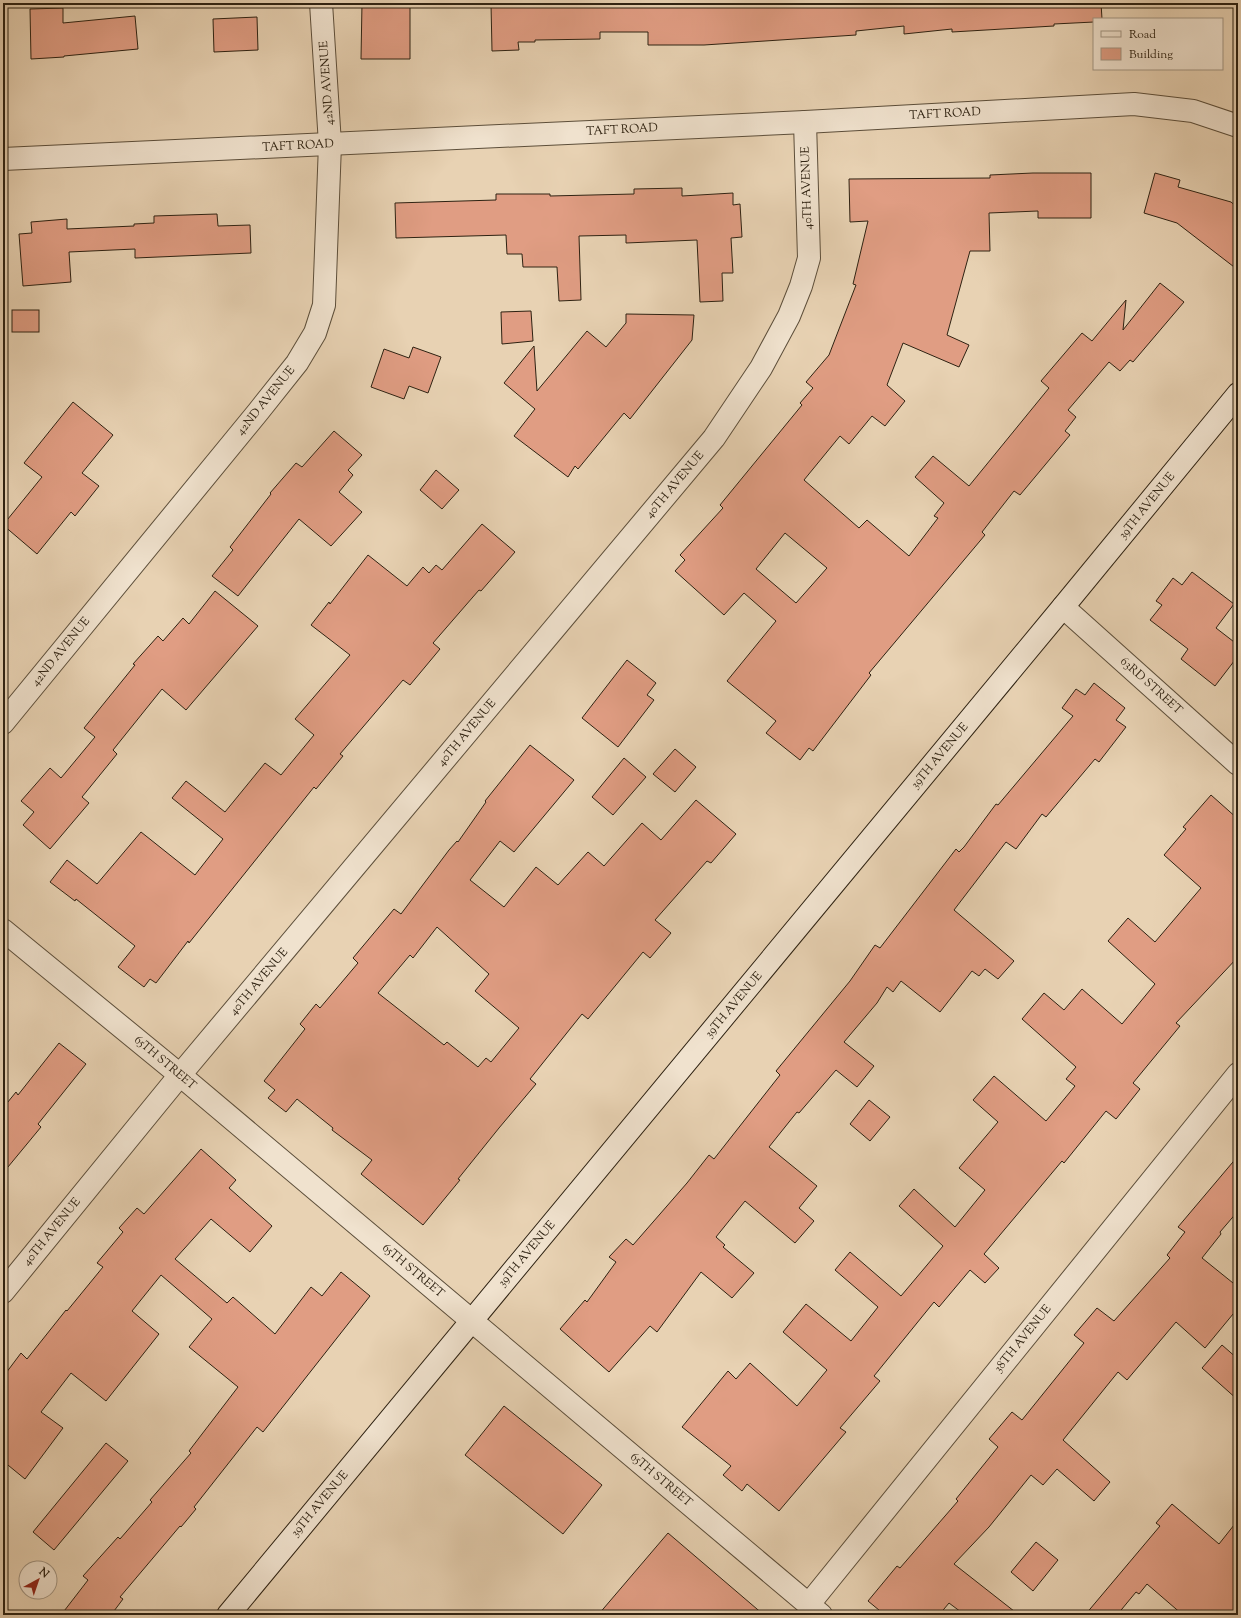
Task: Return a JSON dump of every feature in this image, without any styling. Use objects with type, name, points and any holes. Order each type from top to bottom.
[{"type":"street","name":"42ND AVENUE","points":[[3,723],[258,412],[297,363],[315,333],[324,305],[330,144],[322,3]]},
{"type":"street","name":"TAFT ROAD","points":[[3,159],[805,122],[1134,104],[1193,110],[1238,126]]},
{"type":"street","name":"40TH AVENUE","points":[[3,1292],[180,1075],[714,438],[761,368],[789,316],[801,286],[808,258],[805,122]]},
{"type":"street","name":"39TH AVENUE","points":[[228,1615],[1064,607],[1238,394]]},
{"type":"street","name":"63RD STREET","points":[[1064,607],[1238,764]]},
{"type":"street","name":"65TH STREET","points":[[3,930],[180,1075],[815,1610]]},
{"type":"street","name":"38TH AVENUE","points":[[815,1610],[1238,1074]]},
{"type":"building","points":[[362,3],[410,3],[410,59],[361,59]]},
{"type":"building","points":[[1101,3],[1102,18],[1093,18],[1093,22],[1054,24],[1054,26],[952,32],[952,29],[904,34],[904,26],[856,31],[856,35],[704,45],[648,45],[648,32],[600,32],[600,39],[535,40],[535,42],[518,42],[519,50],[492,51],[491,4]]},
{"type":"building","points":[[63,8],[63,23],[135,16],[138,49],[31,59],[30,9]]},
{"type":"building","points":[[257,17],[258,50],[214,52],[213,19]]},
{"type":"building","points":[[1091,173],[1091,218],[1038,218],[1038,211],[989,213],[990,251],[970,251],[947,335],[969,345],[959,367],[903,343],[887,385],[905,401],[885,426],[872,416],[849,444],[840,436],[804,480],[859,528],[867,520],[909,556],[938,518],[934,516],[944,503],[915,477],[933,456],[969,486],[1049,388],[1041,381],[1082,333],[1092,341],[1126,300],[1123,330],[1160,283],[1184,302],[1133,362],[1130,360],[1120,371],[1109,362],[1068,410],[1076,417],[1065,431],[1070,435],[1020,495],[1014,491],[982,532],[985,535],[869,673],[871,675],[813,751],[809,748],[800,760],[766,733],[776,721],[727,681],[776,621],[744,593],[724,615],[675,571],[685,560],[680,555],[723,508],[720,505],[802,405],[800,403],[813,388],[806,382],[829,355],[856,285],[853,284],[868,221],[850,222],[849,179],[990,178],[990,175]],"holes":[[[785,533],[827,568],[796,603],[756,569]]]},
{"type":"building","points":[[1155,173],[1180,180],[1178,187],[1231,202],[1238,208],[1238,270],[1177,223],[1144,213]]},
{"type":"building","points":[[682,188],[682,196],[733,193],[733,205],[740,204],[742,237],[731,238],[733,273],[722,273],[723,301],[700,302],[697,240],[626,243],[626,235],[579,236],[581,300],[559,301],[557,267],[523,267],[522,254],[507,254],[506,235],[396,238],[395,203],[496,200],[496,194],[550,194],[550,196],[634,194],[634,189]]},
{"type":"building","points":[[217,214],[218,226],[250,225],[251,253],[135,258],[135,249],[69,252],[71,282],[23,286],[19,234],[32,233],[31,222],[67,219],[67,229],[134,226],[134,224],[154,223],[154,216]]},
{"type":"building","points":[[12,310],[39,310],[39,332],[12,332]]},
{"type":"building","points":[[531,311],[533,341],[502,344],[501,312]]},
{"type":"building","points":[[626,314],[694,315],[692,340],[630,419],[624,413],[578,469],[575,466],[568,477],[514,436],[535,409],[504,383],[534,346],[537,391],[587,331],[606,347],[626,323]]},
{"type":"building","points":[[413,347],[441,357],[428,393],[409,386],[404,399],[371,387],[384,349],[409,358]]},
{"type":"building","points":[[73,402],[113,435],[82,473],[99,486],[75,516],[71,512],[37,554],[3,525],[42,477],[24,463]]},
{"type":"building","points":[[334,431],[362,455],[348,470],[353,475],[339,492],[362,512],[331,546],[299,519],[238,596],[212,576],[233,550],[230,547],[271,494],[270,493],[296,463],[302,467]]},
{"type":"building","points":[[436,470],[459,490],[442,509],[420,490]]},
{"type":"building","points":[[482,524],[515,552],[481,591],[479,590],[433,643],[440,649],[410,685],[403,680],[340,754],[343,756],[316,789],[314,787],[189,943],[188,941],[156,983],[150,979],[144,987],[118,967],[135,946],[76,899],[75,901],[50,882],[67,860],[97,884],[141,832],[195,875],[223,839],[172,798],[186,781],[225,812],[265,763],[281,775],[314,735],[295,719],[350,655],[311,625],[329,602],[330,604],[368,555],[407,586],[423,567],[429,573],[436,565],[442,570]]},
{"type":"building","points":[[1192,572],[1234,604],[1216,628],[1238,645],[1238,656],[1215,686],[1181,659],[1188,649],[1150,620],[1162,605],[1156,601],[1173,578],[1182,585]]},
{"type":"building","points":[[215,591],[258,626],[186,710],[162,689],[113,750],[117,754],[82,797],[89,803],[50,849],[23,825],[34,812],[21,801],[50,768],[61,778],[95,737],[84,728],[135,665],[133,664],[158,636],[163,641],[183,618],[189,624]]},
{"type":"building","points":[[627,660],[656,683],[647,695],[654,700],[618,747],[582,718]]},
{"type":"building","points":[[1094,683],[1125,708],[1116,720],[1126,727],[1099,762],[1095,759],[1046,817],[1042,814],[1016,849],[1006,842],[954,910],[1014,961],[998,979],[985,969],[979,976],[972,971],[940,1012],[901,981],[893,992],[887,987],[877,1003],[844,1042],[874,1066],[857,1087],[836,1070],[799,1113],[797,1112],[769,1147],[817,1186],[799,1208],[814,1221],[795,1243],[745,1201],[716,1237],[725,1245],[723,1247],[754,1273],[732,1298],[701,1272],[657,1332],[650,1326],[609,1372],[560,1329],[585,1300],[587,1302],[616,1262],[609,1257],[626,1239],[633,1245],[687,1183],[709,1155],[714,1159],[780,1075],[776,1071],[850,981],[875,945],[880,948],[956,849],[959,852],[964,847],[996,804],[998,805],[1073,716],[1062,708],[1076,689],[1085,695]]},
{"type":"building","points":[[530,745],[574,780],[514,852],[500,841],[470,880],[504,907],[536,867],[558,885],[588,852],[604,866],[642,823],[661,840],[696,800],[736,834],[711,863],[707,861],[655,920],[671,933],[650,958],[643,952],[588,1019],[582,1014],[530,1079],[536,1084],[458,1179],[460,1180],[423,1225],[361,1174],[372,1160],[332,1130],[333,1128],[297,1099],[286,1112],[268,1098],[275,1090],[264,1081],[305,1029],[300,1024],[316,1004],[320,1008],[358,963],[353,958],[394,909],[401,914],[449,850],[457,841],[458,842],[486,802],[485,801]],"holes":[[[437,927],[489,974],[475,991],[519,1028],[491,1062],[486,1058],[478,1067],[447,1042],[444,1045],[378,993],[410,955],[413,958]]]},
{"type":"building","points":[[675,749],[696,767],[675,792],[653,774]]},
{"type":"building","points":[[624,758],[646,777],[613,815],[592,797]]},
{"type":"building","points":[[1211,795],[1238,819],[1238,957],[1176,1023],[1180,1026],[1133,1083],[1140,1089],[1116,1119],[1106,1111],[1064,1163],[1062,1161],[984,1254],[999,1268],[985,1283],[970,1270],[939,1307],[934,1302],[874,1376],[880,1381],[840,1428],[846,1432],[779,1511],[747,1484],[742,1491],[723,1475],[731,1466],[682,1427],[728,1371],[736,1379],[750,1363],[797,1406],[827,1370],[783,1332],[806,1304],[851,1341],[878,1307],[835,1270],[850,1252],[901,1296],[943,1246],[899,1206],[914,1189],[955,1227],[985,1190],[959,1168],[998,1122],[973,1100],[994,1076],[1046,1121],[1075,1086],[1066,1079],[1076,1067],[1022,1019],[1044,993],[1064,1010],[1082,989],[1122,1024],[1155,984],[1108,941],[1128,918],[1155,942],[1201,888],[1164,855],[1186,829],[1183,827]]},
{"type":"building","points":[[59,1043],[86,1064],[38,1124],[41,1127],[3,1173],[3,1108],[16,1092],[18,1095]]},
{"type":"building","points":[[869,1100],[890,1117],[870,1141],[850,1124]]},
{"type":"building","points":[[201,1149],[236,1180],[229,1188],[272,1226],[250,1252],[211,1219],[175,1259],[227,1303],[233,1297],[275,1334],[311,1287],[322,1296],[341,1272],[370,1296],[263,1432],[257,1427],[194,1507],[196,1509],[120,1597],[123,1599],[111,1615],[61,1615],[88,1580],[83,1576],[118,1537],[120,1539],[152,1502],[150,1500],[191,1453],[189,1451],[238,1387],[189,1347],[212,1319],[161,1275],[132,1311],[159,1334],[106,1401],[71,1373],[41,1412],[63,1428],[25,1479],[3,1461],[3,1377],[21,1353],[27,1359],[103,1267],[97,1263],[123,1232],[119,1228],[137,1208],[144,1214]]},
{"type":"building","points":[[1238,1156],[1238,1211],[1220,1232],[1221,1234],[1202,1258],[1238,1287],[1238,1308],[1205,1348],[1176,1322],[1127,1380],[1118,1372],[1063,1440],[1110,1482],[1094,1501],[1057,1469],[1043,1485],[1031,1475],[989,1527],[954,1564],[1019,1615],[965,1615],[949,1603],[939,1615],[885,1615],[868,1601],[897,1566],[900,1568],[958,1501],[956,1499],[998,1447],[989,1439],[1012,1412],[1022,1420],[1084,1343],[1074,1335],[1097,1308],[1114,1321],[1170,1258],[1167,1255],[1185,1232],[1178,1227]]},
{"type":"building","points":[[1222,1345],[1238,1359],[1238,1400],[1202,1368]]},
{"type":"building","points":[[504,1406],[602,1485],[563,1534],[465,1455]]},
{"type":"building","points":[[106,1443],[128,1461],[54,1550],[33,1532]]},
{"type":"building","points":[[1172,1504],[1219,1544],[1238,1520],[1238,1615],[1183,1615],[1147,1584],[1139,1594],[1136,1592],[1117,1615],[1085,1615],[1160,1526],[1156,1523]]},
{"type":"building","points":[[668,1533],[764,1615],[598,1615]]},
{"type":"building","points":[[1036,1542],[1058,1560],[1033,1591],[1011,1572]]}]
